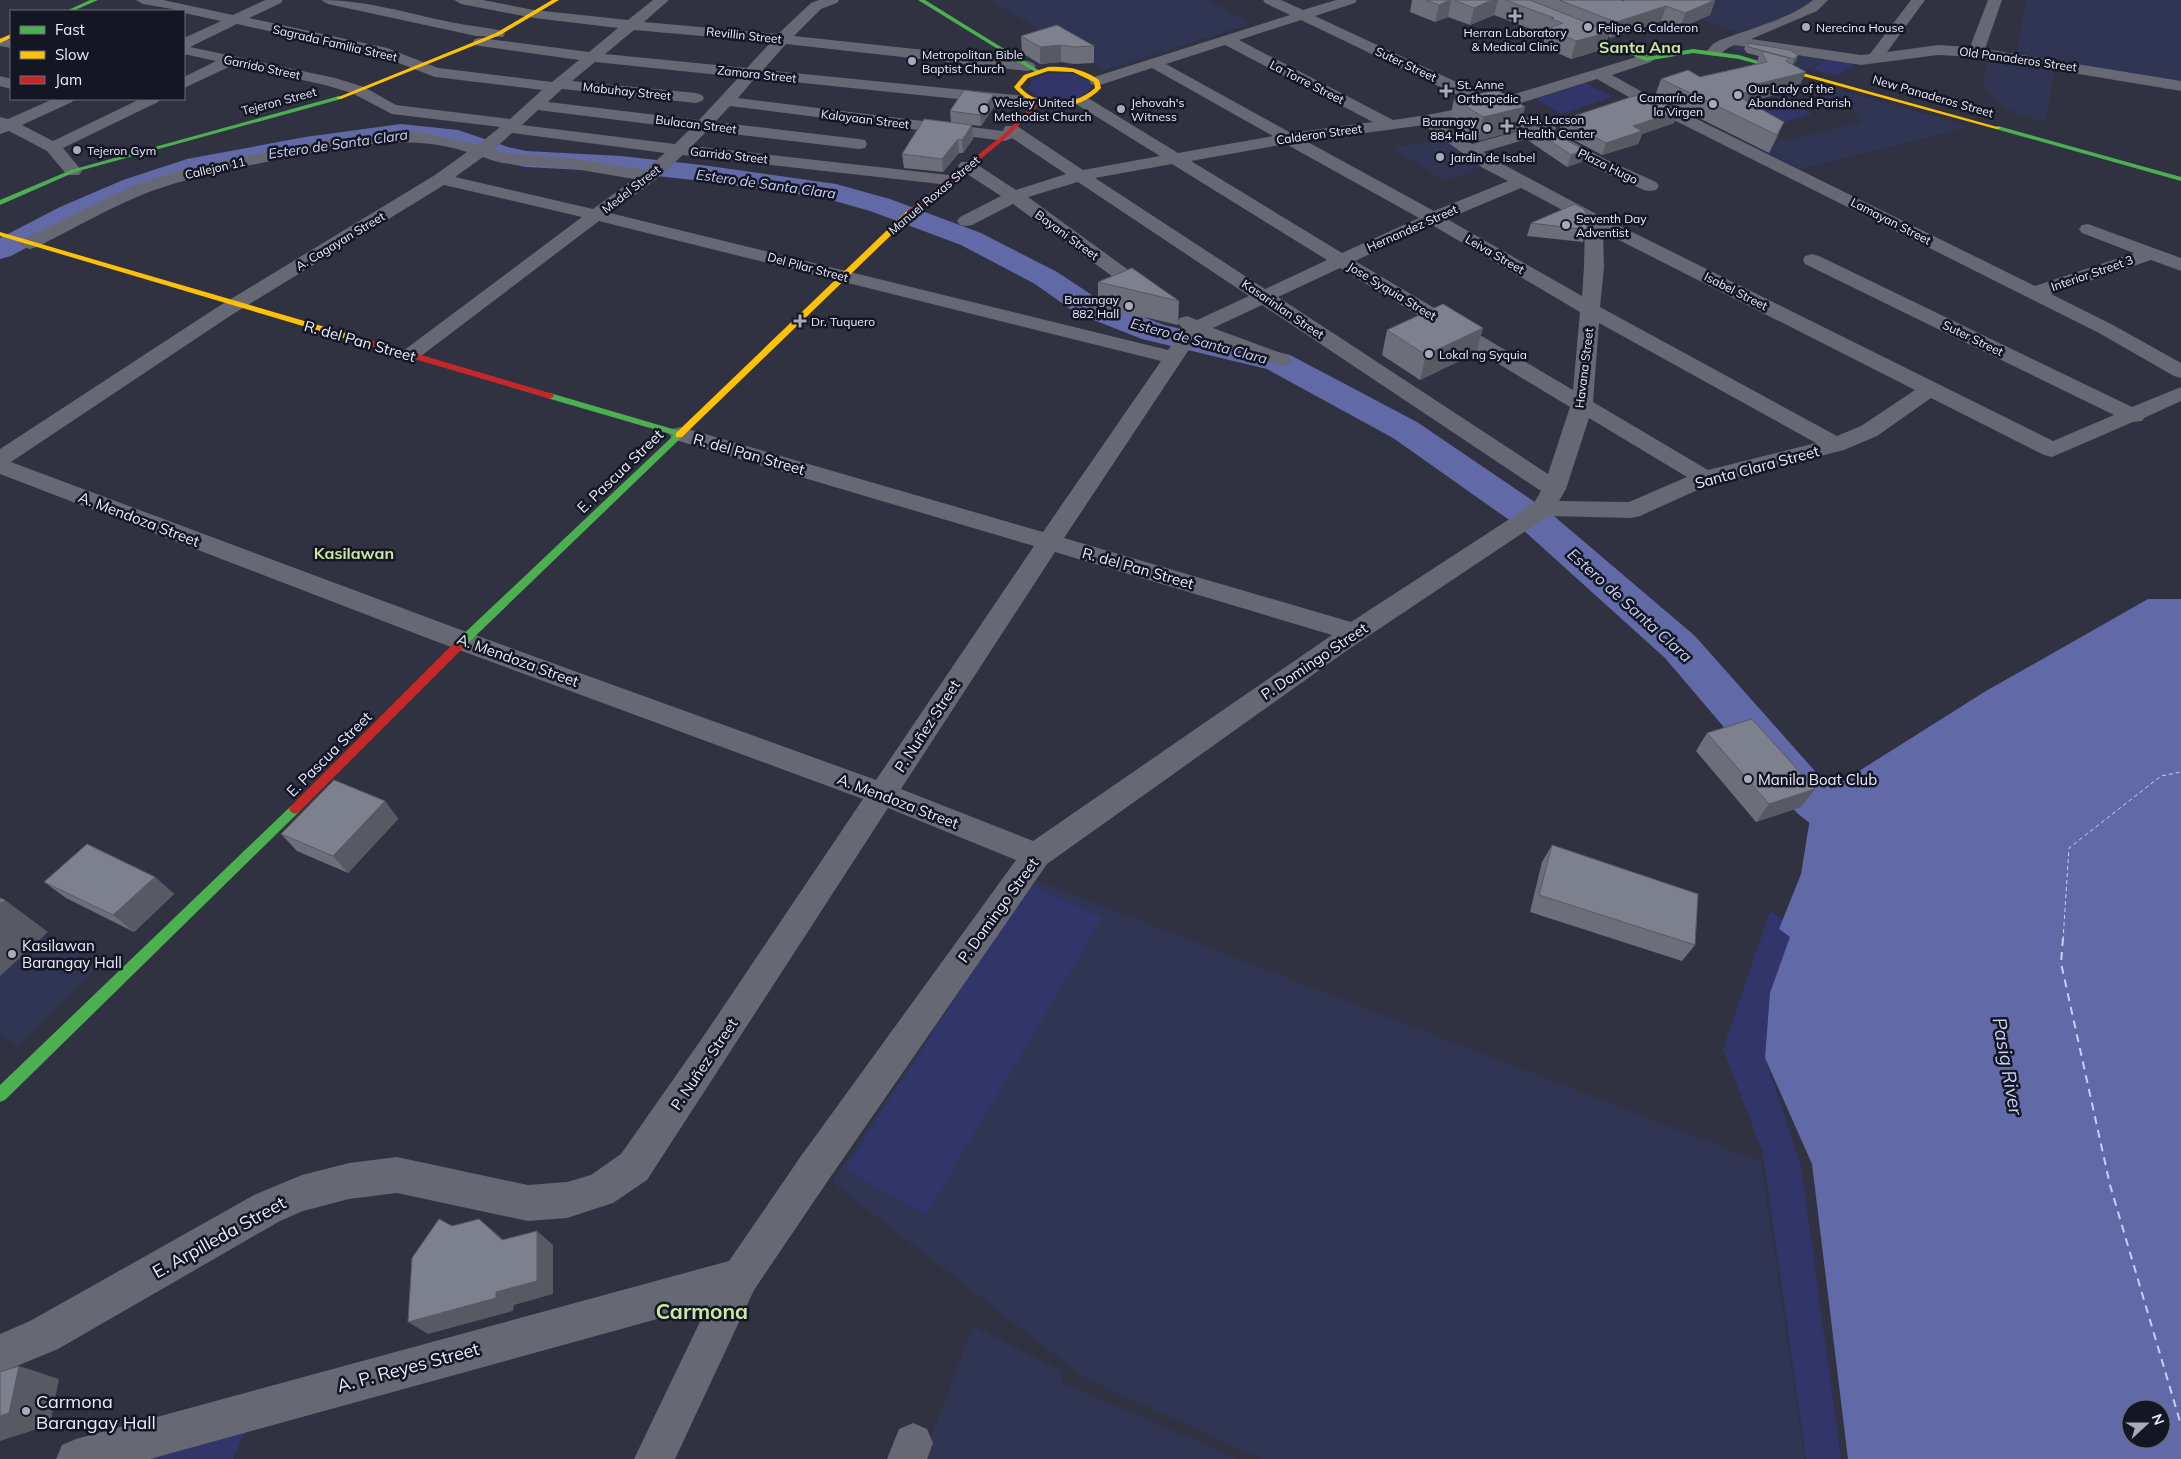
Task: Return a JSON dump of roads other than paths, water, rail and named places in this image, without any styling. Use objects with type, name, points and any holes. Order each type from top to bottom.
[{"type":"street","points":[[71,10],[95,0]]},
{"type":"street","name":"Sagrada Familia Street","points":[[143,0],[382,51],[435,72],[557,85]]},
{"type":"street","points":[[185,44],[276,0]]},
{"type":"street","points":[[328,0],[476,32],[498,34]]},
{"type":"street","name":"Revillin Street","points":[[461,0],[545,7],[631,24],[782,39],[1032,69]]},
{"type":"street","points":[[526,0],[545,7]]},
{"type":"street","name":"A. Cagayan Street","points":[[0,459],[237,304],[441,179],[486,148],[533,105],[662,0]]},
{"type":"street","name":"Medel Street","points":[[410,355],[653,172],[678,150],[726,101],[782,39],[809,4],[832,0]]},
{"type":"street","points":[[921,0],[1032,69],[1072,70],[1091,76],[1096,81],[1098,88],[1096,93],[1082,101],[1060,105],[1036,102],[1022,96],[1017,87],[1022,78],[1032,69]]},
{"type":"street","name":"Suter Street","points":[[1270,0],[1494,106],[1540,131]]},
{"type":"street","points":[[1096,81],[1350,0]]},
{"type":"street","points":[[1714,52],[1718,47],[1775,25],[1817,5],[1821,0]]},
{"type":"street","points":[[1874,59],[1918,0]]},
{"type":"street","points":[[1976,52],[1996,0]]},
{"type":"street","name":"Tejeron Street","points":[[0,203],[72,171],[331,101],[480,42],[545,7]]},
{"type":"street","points":[[1562,25],[1646,59]]},
{"type":"street","name":"La Torre Street","points":[[1225,39],[1389,124]]},
{"type":"street","name":"Old Panaderos Street","points":[[1736,41],[1839,57],[1874,59],[1938,50],[1976,52],[2181,86]]},
{"type":"street","name":"Zamora Street","points":[[480,42],[592,57],[1036,102]]},
{"type":"street","points":[[1658,47],[1676,54]]},
{"type":"street","name":"Garrido Street","points":[[185,50],[329,81],[358,90],[392,109],[678,150],[949,180]]},
{"type":"street","name":"New Panaderos Street","points":[[1676,54],[1692,51],[1714,52],[1821,78],[2181,179]]},
{"type":"street","name":"Calderon Street","points":[[966,221],[1014,196],[1082,175],[1290,138],[1427,120],[1494,106],[1646,59],[1676,54]]},
{"type":"street","points":[[185,83],[231,60]]},
{"type":"street","name":"Leiva Street","points":[[1153,63],[1433,218],[1591,310],[1836,445]]},
{"type":"street","name":"Lamayan Street","points":[[1598,73],[1640,97],[2106,329],[2181,372]]},
{"type":"street","name":"Mabuhay Street","points":[[557,85],[696,98]]},
{"type":"street","points":[[1622,103],[1640,97]]},
{"type":"street","points":[[3,125],[64,100]]},
{"type":"street","points":[[53,147],[150,100]]},
{"type":"street","name":"Kalayaan Street","points":[[726,101],[1008,133]]},
{"type":"street","name":"Jose Syquia Street","points":[[1082,101],[1340,260],[1705,478]]},
{"type":"street","name":"Manuel Roxas Street","points":[[680,434],[902,219],[1008,133],[1036,102]]},
{"type":"street","name":"Bulacan Street","points":[[533,105],[860,144]]},
{"type":"street","name":"Isabel Street","points":[[1427,120],[1489,164],[1521,182],[2052,450],[2134,416]]},
{"type":"street","points":[[1470,150],[1568,122]]},
{"type":"street","points":[[3,125],[53,147],[72,171]]},
{"type":"street","name":"Plaza Hugo","points":[[1540,131],[1601,164],[1650,186]]},
{"type":"street","name":"Kasarinlan Street","points":[[1008,133],[1082,175],[1264,296],[1540,507]]},
{"type":"street","name":"Callejon 11","points":[[25,241],[141,188],[188,173],[322,146],[383,138],[418,136],[486,148],[511,159],[653,172]]},
{"type":"street","name":"Bayani Street","points":[[967,166],[1014,196],[1182,330],[1282,360]]},
{"type":"street","name":"Del Pilar Street","points":[[441,179],[598,215],[844,277],[1182,330]]},
{"type":"street","name":"Hernandez Street","points":[[1182,330],[1264,296],[1433,218],[1521,182]]},
{"type":"street","name":"Havana Street","points":[[1540,507],[1582,404],[1594,267],[1594,220]]},
{"type":"street","points":[[2088,230],[2181,265]]},
{"type":"street","name":"R. del Pan Street","points":[[0,234],[1354,632]]},
{"type":"street","name":"Interior Street 3","points":[[2034,293],[2150,254]]},
{"type":"street","name":"Suter Street","points":[[1812,260],[2134,416]]},
{"type":"street","name":"P. Nuñez Street","points":[[600,1190],[634,1167],[1048,542],[1182,330]]},
{"type":"street","name":"Santa Clara Street","points":[[1540,507],[1632,510],[1705,478],[1836,445],[1869,431],[1930,389]]},
{"type":"street","points":[[2134,416],[2181,393]]},
{"type":"street","name":"E. Pascua Street","points":[[0,1095],[262,842],[464,640],[680,434]]},
{"type":"street","name":"A. Mendoza Street","points":[[0,466],[882,794],[1036,856]]},
{"type":"street","name":"P. Domingo Street","points":[[654,1459],[741,1277],[814,1169],[1036,856],[1354,632],[1540,507]]},
{"type":"street","name":"E. Arpilleda Street","points":[[0,1354],[44,1335],[267,1208],[302,1193],[349,1181],[397,1176],[528,1203],[567,1200],[600,1190]]},
{"type":"street","name":"A. P. Reyes Street","points":[[76,1459],[741,1277]]},
{"type":"water","name":"Pasig River","points":[[2148,599],[2181,599],[2181,1459],[1848,1459],[1812,1164],[1765,1058],[1770,993],[1790,937],[1779,929],[1801,874],[1813,800],[1986,691]]},
{"type":"waterway","name":"Estero de Santa Clara","points":[[0,250],[70,213],[133,186],[197,165],[305,145],[401,132],[458,138],[501,154],[526,159],[621,164],[702,173],[826,190],[880,205],[971,239],[1046,278],[1087,306],[1153,332],[1278,362],[1405,430],[1535,520],[1680,647],[1813,800],[1860,836]]},
{"type":"place","name":"Herran Laboratory & Medical Clinic","points":[[1515,16]]},
{"type":"place","name":"Felipe G. Calderon","points":[[1588,27]]},
{"type":"place","name":"Nerecina House","points":[[1806,27]]},
{"type":"place","name":"Metropolitan Bible Baptist Church","points":[[912,61]]},
{"type":"place","name":"St. Anne Orthopedic","points":[[1446,91]]},
{"type":"place","name":"Our Lady of the Abandoned Parish","points":[[1738,95]]},
{"type":"place","name":"Camarín de la Virgen","points":[[1713,104]]},
{"type":"place","name":"Wesley United Methodist Church","points":[[984,109]]},
{"type":"place","name":"Jehovah's Witness","points":[[1121,109]]},
{"type":"place","name":"A.H. Lacson Health Center","points":[[1507,126]]},
{"type":"place","name":"Barangay 884 Hall","points":[[1487,128]]},
{"type":"place","name":"Tejeron Gym","points":[[77,150]]},
{"type":"place","name":"Jardin de Isabel","points":[[1440,157]]},
{"type":"place","name":"Seventh Day Adventist","points":[[1566,225]]},
{"type":"place","name":"Barangay 882 Hall","points":[[1129,306]]},
{"type":"place","name":"Dr. Tuquero","points":[[800,321]]},
{"type":"place","name":"Lokal ng Syquia","points":[[1429,354]]},
{"type":"place","name":"Manila Boat Club","points":[[1748,779]]},
{"type":"place","name":"Kasilawan Barangay Hall","points":[[12,954]]},
{"type":"place","name":"Carmona Barangay Hall","points":[[26,1411]]},
{"type":"district","name":"Santa Ana","points":[[1640,47]]},
{"type":"district","name":"Kasilawan","points":[[354,553]]},
{"type":"district","name":"Carmona","points":[[702,1311]]}]
